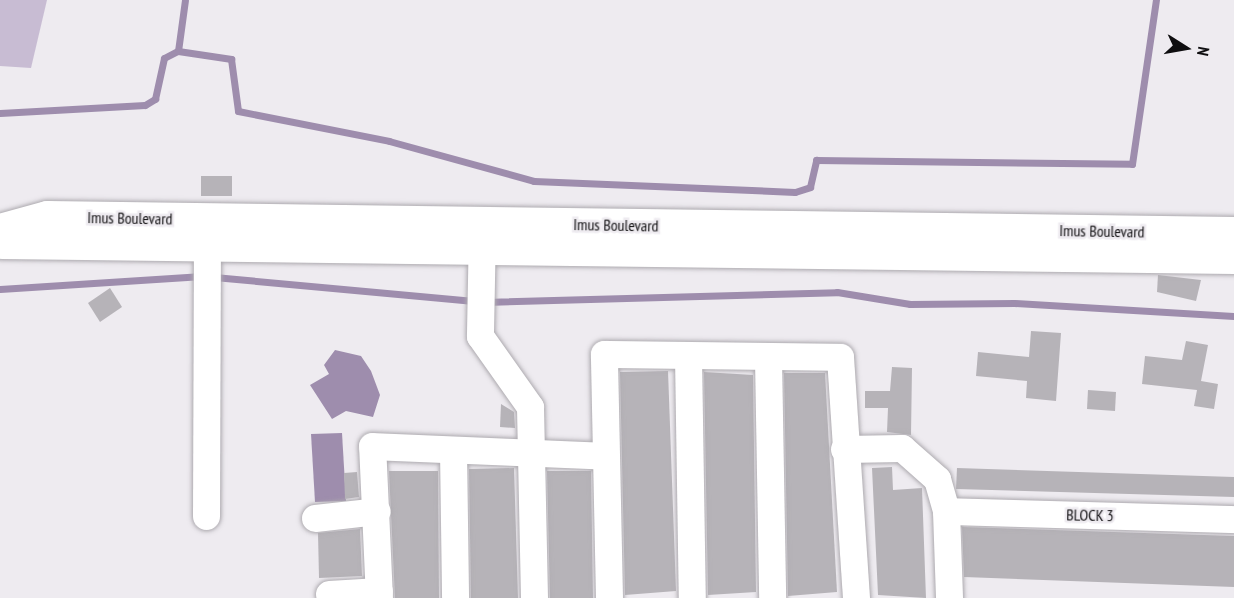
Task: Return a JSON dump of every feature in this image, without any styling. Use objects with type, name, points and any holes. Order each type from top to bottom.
[{"type":"main road","name":"Imus Boulevard","points":[[0,230],[47,217],[208,254]]},
{"type":"main road","name":"Imus Boulevard","points":[[0,243],[208,254],[482,235],[1234,233]]},
{"type":"main road","name":"Imus Boulevard","points":[[482,235],[1234,257]]},
{"type":"street","points":[[482,235],[480,336],[530,407],[534,598]]},
{"type":"street","points":[[207,516],[208,254]]},
{"type":"street","points":[[609,598],[604,354],[768,358],[840,357],[844,449],[856,598]]},
{"type":"street","points":[[688,356],[692,598]]},
{"type":"street","points":[[768,358],[772,598]]},
{"type":"street","points":[[329,594],[379,595],[377,511],[372,446],[606,456]]},
{"type":"street","points":[[844,449],[902,448],[937,479],[946,511],[949,598]]},
{"type":"street","points":[[453,450],[455,598]]},
{"type":"street","points":[[315,518],[377,511]]},
{"type":"street","name":"BLOCK 3","points":[[946,511],[1234,519]]},
{"type":"shaded area","points":[[0,0],[47,0],[31,68],[0,66]]},
{"type":"shaded area","points":[[335,350],[361,356],[371,371],[380,395],[373,417],[346,411],[332,419],[310,385],[329,374],[324,365]]},
{"type":"shaded area","points":[[342,433],[346,501],[315,502],[311,434]]},
{"type":"building","points":[[201,176],[232,176],[232,196],[201,196]]},
{"type":"building","points":[[1158,275],[1201,280],[1196,301],[1157,292]]},
{"type":"building","points":[[110,288],[122,307],[100,322],[88,303]]},
{"type":"building","points":[[1031,331],[1061,333],[1056,401],[1026,398],[1027,381],[976,376],[978,352],[1029,357]]},
{"type":"building","points":[[1186,341],[1208,345],[1201,381],[1218,384],[1214,409],[1194,406],[1197,390],[1142,384],[1145,356],[1182,360]]},
{"type":"building","points":[[892,367],[912,368],[911,435],[887,432],[888,408],[865,408],[865,391],[890,391]]},
{"type":"building","points":[[668,371],[676,591],[625,595],[620,372]]},
{"type":"building","points":[[704,372],[753,375],[756,592],[708,595]]},
{"type":"building","points":[[784,373],[825,373],[837,592],[788,596]]},
{"type":"building","points":[[1088,390],[1116,392],[1115,411],[1087,409]]},
{"type":"building","points":[[501,404],[514,412],[515,428],[500,427]]},
{"type":"building","points":[[892,467],[893,490],[922,488],[926,598],[878,595],[872,468]]},
{"type":"building","points":[[514,468],[518,598],[471,598],[469,469]]},
{"type":"building","points":[[957,468],[1234,477],[1234,497],[956,489]]},
{"type":"building","points":[[389,471],[438,471],[439,598],[395,598]]},
{"type":"building","points":[[547,471],[591,471],[593,598],[550,598]]},
{"type":"building","points":[[357,472],[359,497],[345,499],[344,473]]},
{"type":"building","points":[[962,527],[1234,536],[1234,587],[964,577]]},
{"type":"building","points":[[360,529],[362,576],[319,578],[318,533]]},
{"type":"waterway","points":[[178,51],[185,0]]},
{"type":"waterway","points":[[0,113],[145,105],[155,99],[164,58],[178,51],[231,59],[238,111],[389,141],[534,181],[795,192],[810,187],[816,160],[1132,164],[1156,0]]},
{"type":"waterway","points":[[0,289],[203,276]]},
{"type":"waterway","points":[[214,277],[474,301]]},
{"type":"waterway","points":[[485,302],[837,292],[910,304],[1014,303],[1234,316]]}]
